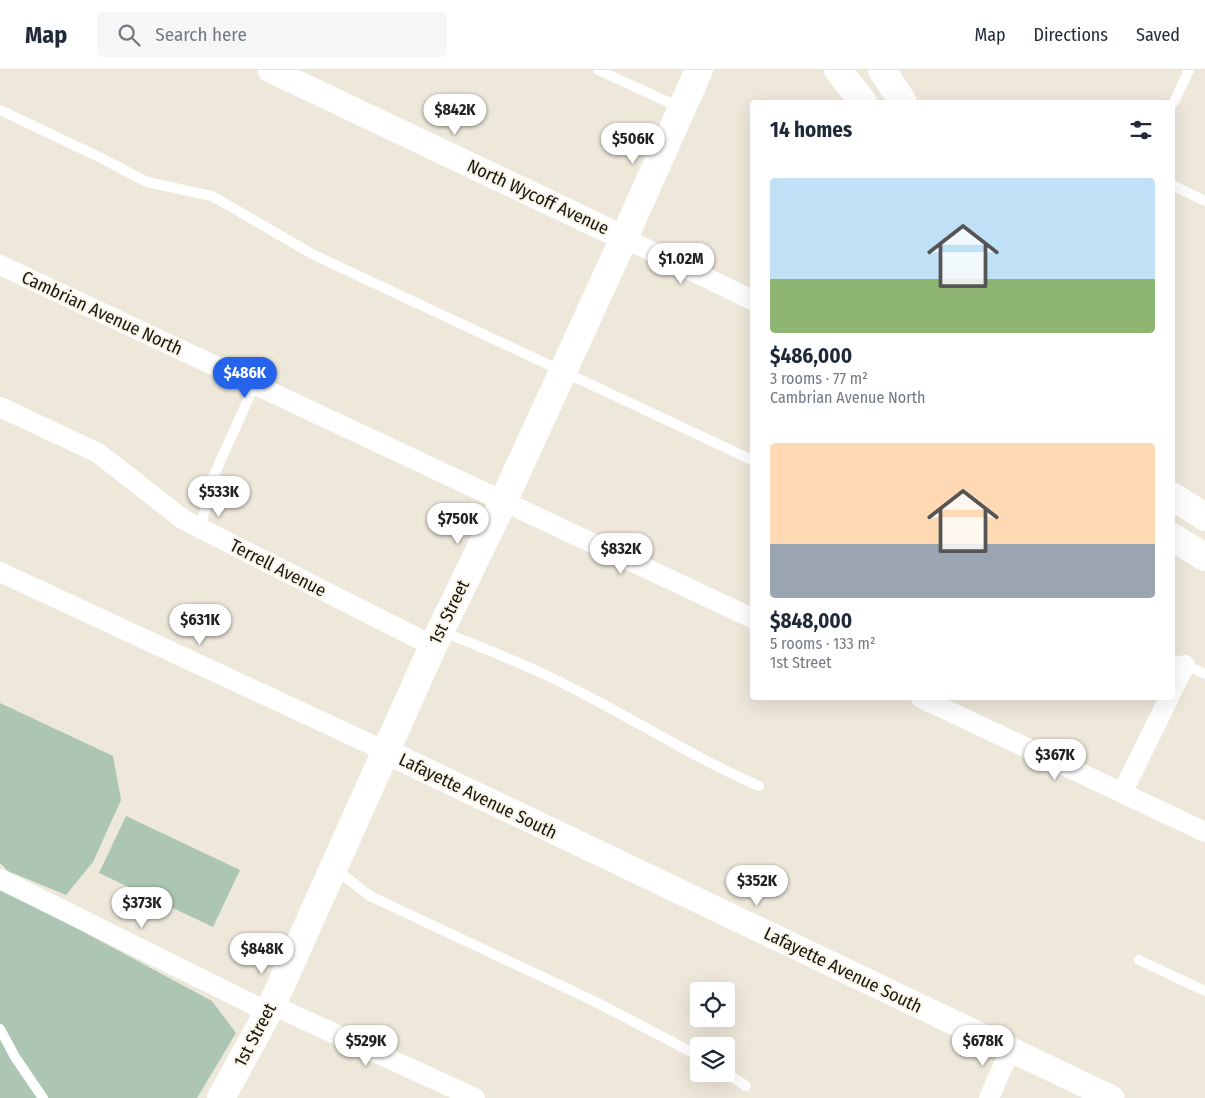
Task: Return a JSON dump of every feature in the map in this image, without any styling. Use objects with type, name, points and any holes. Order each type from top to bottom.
[{"type":"main road","name":"1st Street","points":[[221,1098],[270,1008],[436,638],[504,500],[699,70]]},
{"type":"main road","points":[[838,70],[861,100]]},
{"type":"main road","points":[[882,70],[902,100]]},
{"type":"main road","points":[[1175,498],[1205,517]]},
{"type":"main road","points":[[1175,539],[1205,557]]},
{"type":"street","name":"North Wycoff Avenue","points":[[270,70],[750,299]]},
{"type":"street","name":"Cambrian Avenue North","points":[[0,265],[750,617]]},
{"type":"street","name":"Terrell Avenue","points":[[0,407],[98,452],[184,520],[436,638]]},
{"type":"street","points":[[0,572],[385,751]]},
{"type":"street","points":[[1175,679],[1179,662]]},
{"type":"street","points":[[925,700],[1205,832]]},
{"type":"street","points":[[1122,793],[1168,700]]},
{"type":"street","name":"Lafayette Avenue South","points":[[385,751],[1112,1098]]},
{"type":"street","points":[[0,879],[270,1008],[475,1098]]},
{"type":"street","points":[[989,1098],[1010,1050]]},
{"type":"lane","points":[[598,70],[682,109]]},
{"type":"lane","points":[[1175,100],[1189,70]]},
{"type":"lane","points":[[0,110],[102,158],[147,182],[212,196],[314,256],[750,459]]},
{"type":"lane","points":[[1175,187],[1205,201]]},
{"type":"lane","points":[[201,528],[210,484],[255,384]]},
{"type":"lane","points":[[436,638],[568,686],[696,756],[759,786]]},
{"type":"lane","points":[[1179,662],[1205,674]]},
{"type":"lane","points":[[334,868],[370,896],[596,1002],[690,1051]]},
{"type":"lane","points":[[1139,960],[1205,991]]},
{"type":"lane","points":[[0,1029],[15,1057],[43,1098]]},
{"type":"lane","points":[[735,1079],[746,1086]]},
{"type":"green space","points":[[0,703],[113,756],[121,800],[93,862],[66,895],[8,871],[0,863]]},
{"type":"green space","points":[[126,816],[240,870],[213,927],[99,873]]},
{"type":"green space","points":[[0,887],[212,1001],[236,1033],[197,1098],[0,1098]]}]
